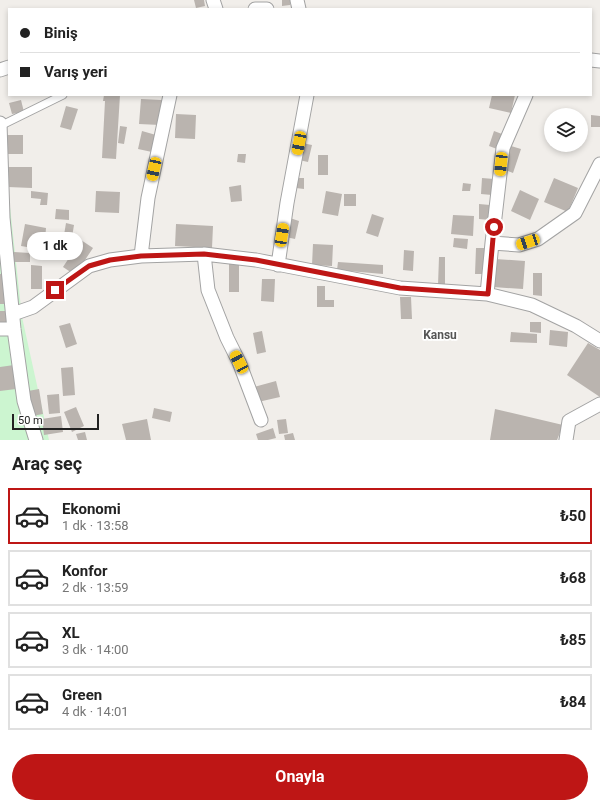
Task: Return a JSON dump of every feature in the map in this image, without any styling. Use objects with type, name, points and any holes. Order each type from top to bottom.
[{"type":"street","points":[[141,256],[148,198],[170,96]]},
{"type":"street","points":[[278,265],[307,96]]},
{"type":"street","points":[[488,294],[492,243],[503,148],[526,96]]},
{"type":"street","points":[[0,125],[2,218],[14,329],[24,401],[36,440]]},
{"type":"street","points":[[492,243],[519,245],[538,239],[575,213],[600,164]]},
{"type":"street","points":[[13,314],[32,307],[89,266],[110,260],[141,256],[204,254],[256,260],[400,288],[488,294],[532,305],[576,326],[600,341]]},
{"type":"street","points":[[204,254],[208,290],[227,338],[239,362],[261,420]]},
{"type":"street","points":[[0,329],[14,329]]},
{"type":"street","points":[[566,440],[569,421],[600,404]]},
{"type":"lane","points":[[0,125],[61,96]]},
{"type":"green space","points":[[0,115],[22,317],[49,440],[0,440]]},
{"type":"building","points":[[194,0],[204,0],[205,6],[196,8]]},
{"type":"building","points":[[282,0],[290,0],[290,5],[282,6]]},
{"type":"building","points":[[104,96],[120,96],[116,159],[102,158],[105,101],[103,101]]},
{"type":"building","points":[[492,96],[515,96],[511,113],[489,108]]},
{"type":"building","points":[[141,99],[162,100],[160,125],[139,124]]},
{"type":"building","points":[[21,100],[24,112],[12,114],[9,103]]},
{"type":"building","points":[[66,106],[78,109],[71,130],[60,127]]},
{"type":"building","points":[[176,114],[196,115],[195,139],[175,138]]},
{"type":"building","points":[[591,115],[600,116],[600,127],[591,127]]},
{"type":"building","points":[[120,126],[127,127],[124,144],[118,143]]},
{"type":"building","points":[[142,131],[156,135],[152,152],[138,149]]},
{"type":"building","points":[[494,131],[502,134],[497,149],[489,146]]},
{"type":"building","points":[[7,135],[23,135],[23,154],[7,154]]},
{"type":"building","points":[[302,143],[312,145],[308,162],[299,160]]},
{"type":"building","points":[[511,146],[521,149],[513,173],[503,169]]},
{"type":"building","points":[[238,154],[246,154],[245,163],[237,162]]},
{"type":"building","points":[[318,155],[328,155],[328,175],[318,175]]},
{"type":"building","points":[[8,167],[32,167],[32,188],[8,187]]},
{"type":"building","points":[[296,178],[304,178],[304,189],[296,188]]},
{"type":"building","points":[[482,178],[494,179],[492,195],[481,194]]},
{"type":"building","points":[[554,178],[578,188],[568,212],[544,202]]},
{"type":"building","points":[[463,183],[471,184],[470,191],[462,191]]},
{"type":"building","points":[[241,185],[242,201],[231,202],[229,187]]},
{"type":"building","points":[[520,190],[539,199],[530,220],[511,211]]},
{"type":"building","points":[[31,191],[48,193],[47,205],[40,205],[41,199],[31,198]]},
{"type":"building","points":[[96,191],[120,192],[119,213],[95,212]]},
{"type":"building","points":[[326,191],[342,194],[338,216],[322,213]]},
{"type":"building","points":[[344,194],[356,194],[356,206],[344,206]]},
{"type":"building","points":[[479,204],[490,205],[490,220],[479,219]]},
{"type":"building","points":[[56,209],[69,210],[69,220],[55,219]]},
{"type":"building","points":[[372,214],[384,218],[378,237],[366,233]]},
{"type":"building","points":[[453,215],[474,216],[473,236],[451,234]]},
{"type":"building","points":[[290,218],[299,221],[295,239],[286,237]]},
{"type":"building","points":[[66,223],[74,225],[72,237],[64,235]]},
{"type":"building","points":[[25,224],[46,228],[45,240],[47,241],[45,250],[21,246]]},
{"type":"building","points":[[176,224],[213,226],[212,248],[175,246]]},
{"type":"building","points":[[454,238],[468,239],[467,249],[453,247]]},
{"type":"building","points":[[81,240],[93,248],[75,275],[63,267]]},
{"type":"building","points":[[313,244],[333,245],[332,266],[312,265]]},
{"type":"building","points":[[476,248],[486,248],[486,274],[475,274]]},
{"type":"building","points":[[404,250],[414,251],[413,271],[403,270]]},
{"type":"building","points":[[14,252],[30,253],[30,262],[13,262]]},
{"type":"building","points":[[439,257],[445,257],[445,285],[438,285]]},
{"type":"building","points":[[495,259],[525,261],[523,289],[493,287]]},
{"type":"building","points":[[229,262],[239,263],[239,292],[229,292]]},
{"type":"building","points":[[338,262],[383,265],[383,274],[337,270]]},
{"type":"building","points":[[31,265],[42,266],[42,289],[31,289]]},
{"type":"building","points":[[533,273],[542,273],[542,296],[533,295]]},
{"type":"building","points":[[0,274],[4,274],[5,304],[0,304]]},
{"type":"building","points":[[262,279],[275,279],[274,302],[261,301]]},
{"type":"building","points":[[317,286],[325,286],[325,300],[334,300],[334,307],[317,307]]},
{"type":"building","points":[[400,297],[411,297],[412,319],[401,319]]},
{"type":"building","points":[[0,311],[7,311],[6,326],[0,325]]},
{"type":"building","points":[[530,322],[541,322],[541,333],[530,332]]},
{"type":"building","points":[[70,323],[77,344],[66,348],[59,326]]},
{"type":"building","points":[[550,330],[568,332],[567,347],[549,345]]},
{"type":"building","points":[[262,331],[266,352],[257,354],[253,333]]},
{"type":"building","points":[[511,332],[537,334],[537,343],[510,342]]},
{"type":"building","points":[[588,343],[600,350],[600,397],[567,375]]},
{"type":"building","points":[[14,365],[16,389],[0,391],[0,367]]},
{"type":"building","points":[[73,367],[75,395],[63,396],[61,368]]},
{"type":"building","points":[[276,381],[280,397],[258,402],[254,387]]},
{"type":"building","points":[[39,389],[43,414],[32,416],[28,391]]},
{"type":"building","points":[[59,394],[60,413],[49,414],[47,395]]},
{"type":"building","points":[[76,407],[84,426],[72,432],[64,412]]},
{"type":"building","points":[[154,408],[172,412],[170,422],[152,418]]},
{"type":"building","points":[[495,409],[563,425],[557,440],[490,440]]},
{"type":"building","points":[[61,416],[63,432],[44,435],[42,419]]},
{"type":"building","points":[[147,419],[151,440],[126,440],[122,424]]},
{"type":"building","points":[[286,419],[288,433],[279,434],[277,420]]},
{"type":"building","points":[[273,428],[276,438],[258,440],[256,434]]},
{"type":"building","points":[[85,432],[87,440],[78,440],[76,434]]},
{"type":"building","points":[[293,433],[295,440],[285,440],[284,435]]},
{"type":"district","name":"Kansu","points":[[440,335]]},
{"type":"route","points":[[55,290],[89,266],[110,260],[141,256],[204,254],[256,260],[400,288],[488,294],[494,227]]}]
